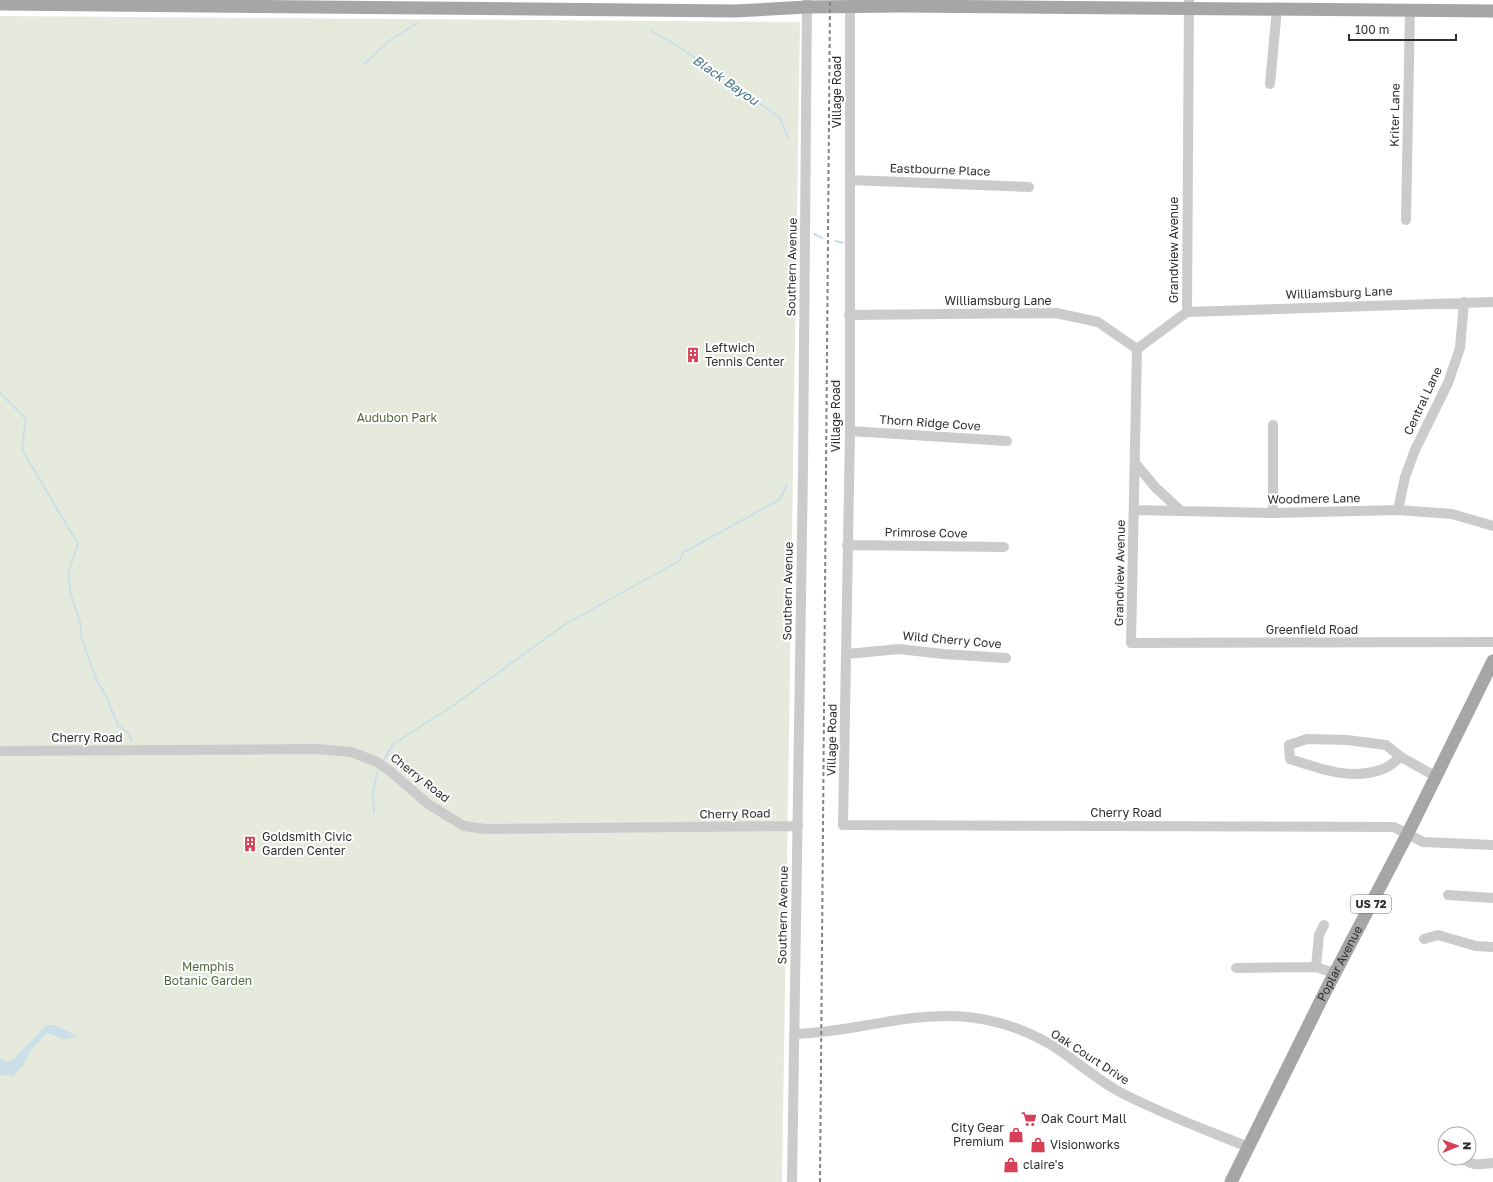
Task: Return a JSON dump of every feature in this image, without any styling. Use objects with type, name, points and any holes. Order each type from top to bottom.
[{"type":"main road","points":[[0,4],[93,2],[480,4],[735,11],[807,3],[850,7],[901,3],[1189,4],[1277,9],[1375,5],[1410,10],[1493,11]]},
{"type":"main road","name":"Poplar Avenue","points":[[1231,1182],[1334,973],[1407,835],[1493,661]]},
{"type":"street","name":"Southern Avenue","points":[[792,1182],[798,826],[807,3]]},
{"type":"street","name":"Grandview Avenue","points":[[1131,643],[1137,349],[1187,312],[1189,4]]},
{"type":"street","name":"Village Road","points":[[843,825],[850,431],[850,7]]},
{"type":"street","points":[[1270,84],[1277,9]]},
{"type":"street","name":"Kriter Lane","points":[[1406,220],[1410,10]]},
{"type":"street","name":"Eastbourne Place","points":[[850,180],[1029,187]]},
{"type":"street","name":"Central Lane","points":[[1398,510],[1405,477],[1415,450],[1448,383],[1460,348],[1464,302]]},
{"type":"street","name":"Williamsburg Lane","points":[[1187,312],[1493,302]]},
{"type":"street","name":"Williamsburg Lane","points":[[850,315],[1056,313],[1098,322],[1137,349]]},
{"type":"street","points":[[1273,425],[1273,513]]},
{"type":"street","name":"Thorn Ridge Cove","points":[[850,431],[1008,441]]},
{"type":"street","points":[[1135,463],[1156,488],[1182,511]]},
{"type":"street","name":"Woodmere Lane","points":[[1134,510],[1273,513],[1398,510],[1452,514],[1493,526]]},
{"type":"street","name":"Primrose Cove","points":[[847,545],[1004,547]]},
{"type":"street","name":"Greenfield Road","points":[[1131,643],[1493,642]]},
{"type":"street","name":"Wild Cherry Cove","points":[[847,654],[899,648],[943,654],[1006,658]]},
{"type":"street","points":[[1401,757],[1384,769],[1360,775],[1322,770],[1290,759],[1289,745],[1307,739],[1386,744],[1401,757],[1435,776]]},
{"type":"street","name":"Cherry Road","points":[[0,751],[318,749],[351,752],[377,762],[428,804],[464,826],[485,829],[798,826]]},
{"type":"street","name":"Cherry Road","points":[[843,825],[1394,827],[1423,842],[1493,845]]},
{"type":"street","points":[[1448,895],[1493,898]]},
{"type":"street","points":[[1316,967],[1319,935],[1324,925]]},
{"type":"street","points":[[1424,939],[1438,935],[1476,946],[1493,947]]},
{"type":"street","points":[[1236,968],[1316,967],[1334,973]]},
{"type":"street","name":"Oak Court Drive","points":[[794,1034],[821,1034],[894,1020],[941,1015],[969,1017],[1010,1026],[1052,1046],[1109,1085],[1151,1108],[1248,1147]]},
{"type":"street","points":[[1477,1165],[1493,1163]]},
{"type":"green space","name":"Audubon Park","points":[[0,16],[800,22],[782,1182],[0,1182]]},
{"type":"water","points":[[46,1025],[56,1025],[78,1037],[64,1039],[47,1033],[30,1051],[23,1066],[13,1076],[0,1075],[0,1059],[7,1062],[16,1057]]},
{"type":"waterway","points":[[364,64],[389,41],[417,23]]},
{"type":"waterway","name":"Black Bayou","points":[[651,31],[678,46],[779,117],[789,139]]},
{"type":"waterway","name":"Black Bayou","points":[[814,234],[822,238]]},
{"type":"waterway","name":"Black Bayou","points":[[836,241],[843,243]]},
{"type":"waterway","points":[[0,393],[26,419],[22,446],[24,453],[78,544],[68,573],[71,595],[80,622],[82,640],[97,681],[105,694],[118,725],[128,733],[132,740]]},
{"type":"waterway","points":[[384,760],[393,744],[451,707],[564,625],[679,561],[684,552],[779,500],[787,485]]},
{"type":"waterway","points":[[374,813],[373,793],[378,770]]},
{"type":"railway","points":[[820,1182],[830,0]]},
{"type":"place","name":"Leftwich Tennis Center","points":[[693,355]]},
{"type":"place","name":"Goldsmith Civic Garden Center","points":[[250,844]]},
{"type":"place","name":"Oak Court Mall","points":[[1029,1119]]},
{"type":"place","name":"City Gear Premium","points":[[1016,1135]]},
{"type":"place","name":"Visionworks","points":[[1038,1145]]},
{"type":"place","name":"claire's","points":[[1011,1165]]},
{"type":"park label","name":"Memphis Botanic Garden","points":[[208,974]]}]
